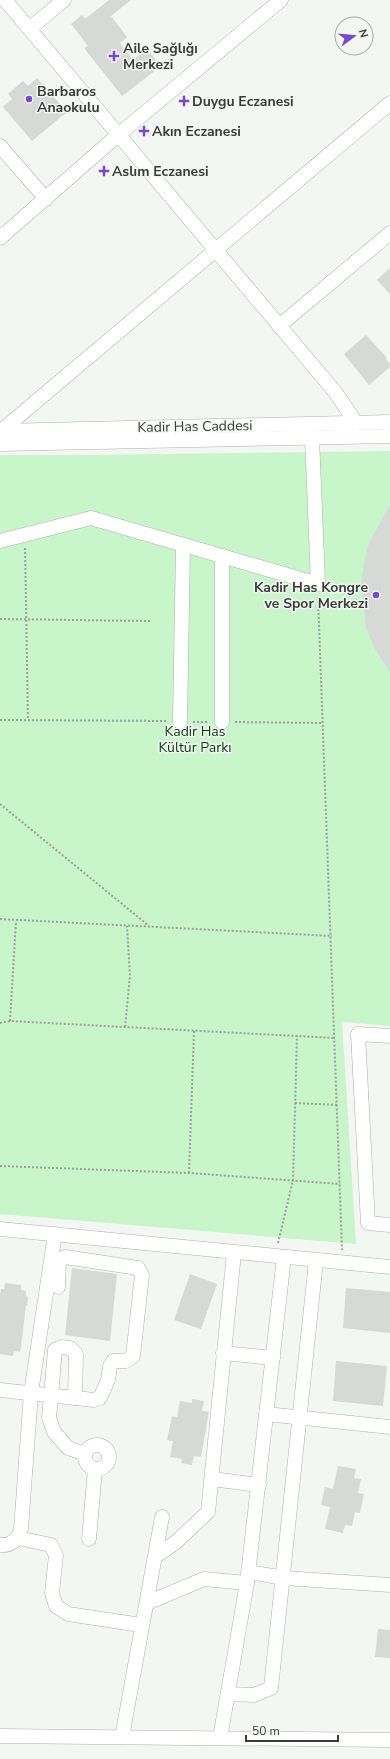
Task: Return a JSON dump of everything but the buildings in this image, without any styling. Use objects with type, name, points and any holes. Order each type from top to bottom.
[{"type":"street","points":[[5,0],[336,393],[356,423]]},
{"type":"street","points":[[29,29],[64,0]]},
{"type":"street","points":[[0,238],[118,135],[281,0]]},
{"type":"street","points":[[0,435],[215,250],[390,103]]},
{"type":"street","points":[[0,146],[46,199]]},
{"type":"street","points":[[279,326],[390,233]]},
{"type":"street","name":"Kadir Has Caddesi","points":[[0,435],[390,422]]},
{"type":"street","name":"Kadir Has Caddesi","points":[[0,435],[312,438],[390,436]]},
{"type":"street","points":[[0,541],[91,518],[318,584],[312,438]]},
{"type":"street","points":[[180,722],[183,545]]},
{"type":"street","points":[[222,556],[222,722]]},
{"type":"street","points":[[390,1036],[358,1034],[368,1223],[390,1225]]},
{"type":"street","points":[[0,1229],[316,1261],[390,1267]]},
{"type":"street","points":[[0,1546],[8,1545],[18,1538],[21,1529],[31,1393],[55,1234]]},
{"type":"street","points":[[156,1556],[176,1542],[208,1512],[234,1253]]},
{"type":"street","points":[[0,1390],[94,1400],[100,1398],[108,1380],[110,1366],[113,1361],[126,1361],[133,1356],[142,1275],[141,1271],[134,1267],[65,1257],[59,1260],[58,1287]]},
{"type":"street","points":[[220,1738],[248,1578],[260,1485],[266,1414],[273,1358],[279,1257]]},
{"type":"street","points":[[228,1694],[254,1695],[271,1688],[301,1418],[316,1261]]},
{"type":"street","points":[[75,1398],[76,1354],[70,1348],[65,1347],[55,1350],[49,1418],[54,1432],[68,1448],[85,1454]]},
{"type":"street","points":[[223,1352],[273,1358]]},
{"type":"street","points":[[266,1414],[390,1427]]},
{"type":"street","points":[[96,1445],[101,1446],[108,1452],[109,1457],[107,1465],[100,1469],[95,1469],[87,1464],[85,1454],[96,1445]]},
{"type":"street","points":[[89,1539],[95,1469]]},
{"type":"street","points":[[212,1479],[260,1485]]},
{"type":"street","points":[[122,1737],[141,1625],[147,1603],[162,1517]]},
{"type":"street","points":[[18,1538],[51,1545],[56,1555],[52,1593],[56,1606],[68,1614],[141,1625]]},
{"type":"street","points":[[147,1603],[204,1579],[284,1578],[390,1585]]},
{"type":"street","points":[[0,1736],[390,1740]]},
{"type":"path","points":[[25,535],[28,720]]},
{"type":"path","points":[[318,584],[338,1105],[342,1263]]},
{"type":"path","points":[[0,619],[150,621]]},
{"type":"path","points":[[0,720],[323,723]]},
{"type":"path","points":[[0,804],[150,927]]},
{"type":"path","points":[[0,919],[332,936]]},
{"type":"path","points":[[10,1021],[16,920]]},
{"type":"path","points":[[125,1027],[130,976],[128,926]]},
{"type":"path","points":[[0,1023],[10,1021],[335,1038]]},
{"type":"path","points":[[189,1173],[194,1030]]},
{"type":"path","points":[[279,1257],[293,1180],[297,1036]]},
{"type":"path","points":[[295,1103],[338,1105]]},
{"type":"path","points":[[0,1166],[189,1173],[340,1184]]},
{"type":"green space","name":"Kadir Has Kültür Parkı","points":[[390,451],[390,1026],[342,1022],[356,1244],[0,1214],[0,455]]},
{"type":"place","name":"Aile Sağlığı Merkezi","points":[[114,56]]},
{"type":"place","name":"Barbaros Anaokulu","points":[[29,99]]},
{"type":"place","name":"Duygu Eczanesi","points":[[184,101]]},
{"type":"place","name":"Akın Eczanesi","points":[[144,131]]},
{"type":"place","name":"Aslım Eczanesi","points":[[104,171]]},
{"type":"place","name":"Kadir Has Kongre ve Spor Merkezi","points":[[376,595]]}]
